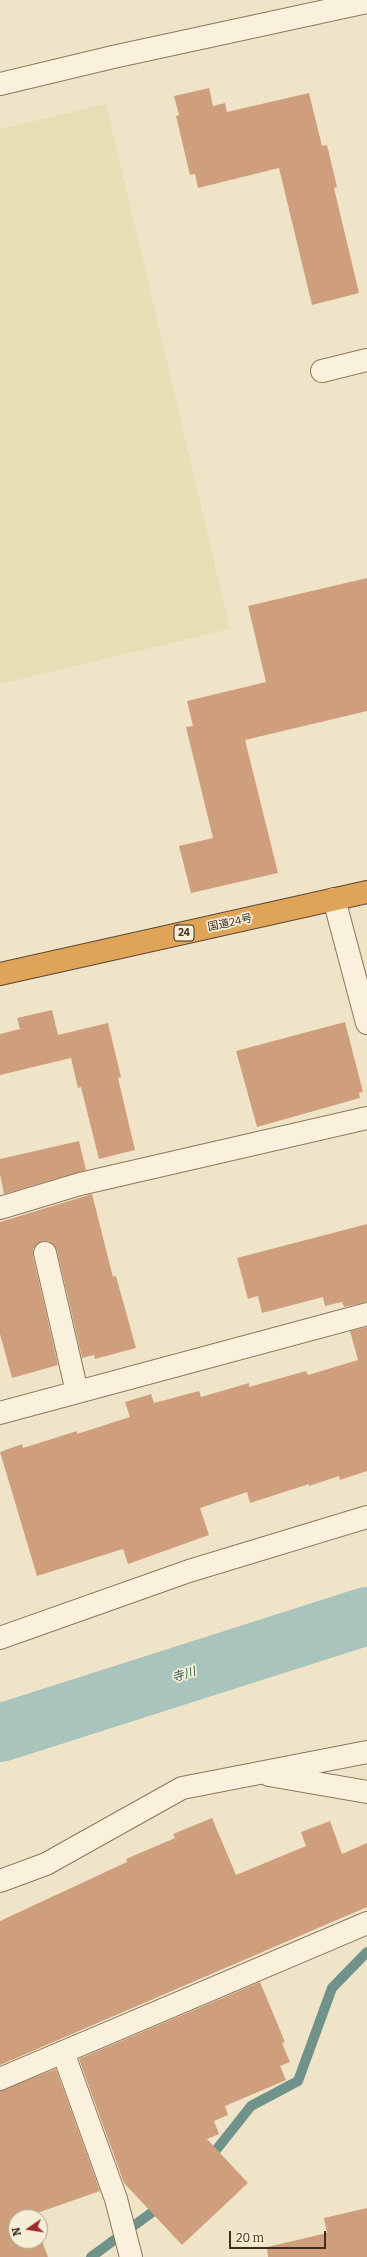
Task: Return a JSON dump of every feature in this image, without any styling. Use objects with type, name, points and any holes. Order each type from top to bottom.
[{"type":"highway","name":"国道24号","points":[[0,974],[367,892]]},
{"type":"street","points":[[0,84],[321,6],[367,2]]},
{"type":"street","points":[[322,371],[367,360]]},
{"type":"street","points":[[334,899],[367,1022]]},
{"type":"street","points":[[0,1208],[80,1184],[367,1118]]},
{"type":"street","points":[[45,1253],[77,1392]]},
{"type":"street","points":[[0,1413],[367,1314]]},
{"type":"street","points":[[0,1638],[189,1571],[367,1517]]},
{"type":"street","points":[[0,1881],[46,1864],[182,1788],[256,1772],[367,1752]]},
{"type":"street","points":[[256,1772],[367,1792]]},
{"type":"street","points":[[0,2078],[367,1923]]},
{"type":"street","points":[[63,2052],[116,2199],[127,2242]]},
{"type":"shaded area","points":[[106,104],[230,629],[0,684],[0,129]]},
{"type":"building","points":[[209,88],[213,106],[225,103],[227,112],[309,93],[322,146],[327,145],[337,187],[334,188],[359,293],[312,305],[279,168],[198,188],[195,174],[190,175],[176,116],[179,115],[174,96]]},
{"type":"building","points":[[367,578],[367,711],[245,740],[278,873],[191,893],[179,846],[213,838],[186,727],[193,726],[187,701],[266,682],[248,606]]},
{"type":"building","points":[[52,1010],[58,1035],[108,1023],[121,1077],[118,1078],[135,1150],[99,1159],[81,1087],[78,1088],[71,1058],[0,1075],[0,1034],[20,1029],[17,1018]]},
{"type":"building","points":[[345,1022],[363,1092],[359,1093],[360,1098],[257,1127],[236,1051]]},
{"type":"building","points":[[79,1141],[86,1170],[4,1194],[0,1174],[0,1159]]},
{"type":"building","points":[[92,1194],[113,1277],[116,1276],[136,1348],[95,1359],[94,1355],[82,1358],[57,1250],[49,1241],[42,1241],[33,1249],[33,1256],[58,1365],[12,1378],[0,1334],[0,1222]]},
{"type":"building","points":[[367,1224],[367,1302],[344,1307],[342,1302],[325,1306],[323,1297],[262,1313],[258,1296],[248,1299],[237,1258]]},
{"type":"building","points":[[367,1327],[367,1471],[340,1480],[339,1476],[309,1486],[309,1484],[250,1503],[247,1492],[200,1508],[209,1535],[128,1564],[123,1549],[37,1576],[0,1452],[22,1444],[23,1448],[77,1431],[77,1434],[130,1417],[125,1402],[151,1394],[154,1403],[199,1391],[201,1397],[249,1383],[249,1387],[306,1371],[308,1375],[358,1360],[350,1331]]},
{"type":"building","points":[[212,1818],[236,1875],[306,1846],[301,1832],[330,1821],[342,1854],[367,1843],[367,1907],[0,2065],[0,1921],[127,1862],[126,1859],[175,1838],[173,1834]]},
{"type":"building","points":[[260,1982],[285,2042],[282,2043],[290,2062],[280,2066],[286,2080],[225,2106],[228,2115],[214,2121],[219,2134],[207,2139],[248,2183],[182,2245],[124,2183],[79,2059]]},
{"type":"building","points":[[56,2069],[100,2191],[48,2209],[8,2209],[8,2249],[45,2249],[48,2257],[0,2257],[0,2091]]},
{"type":"building","points":[[367,2208],[367,2257],[268,2257],[267,2247],[327,2233],[324,2218]]},
{"type":"waterway","name":"寺川","points":[[0,1733],[367,1616]]},
{"type":"waterway","points":[[209,2159],[251,2106],[298,2081],[332,1988],[367,1952]]},
{"type":"waterway","points":[[91,2257],[162,2205]]}]
